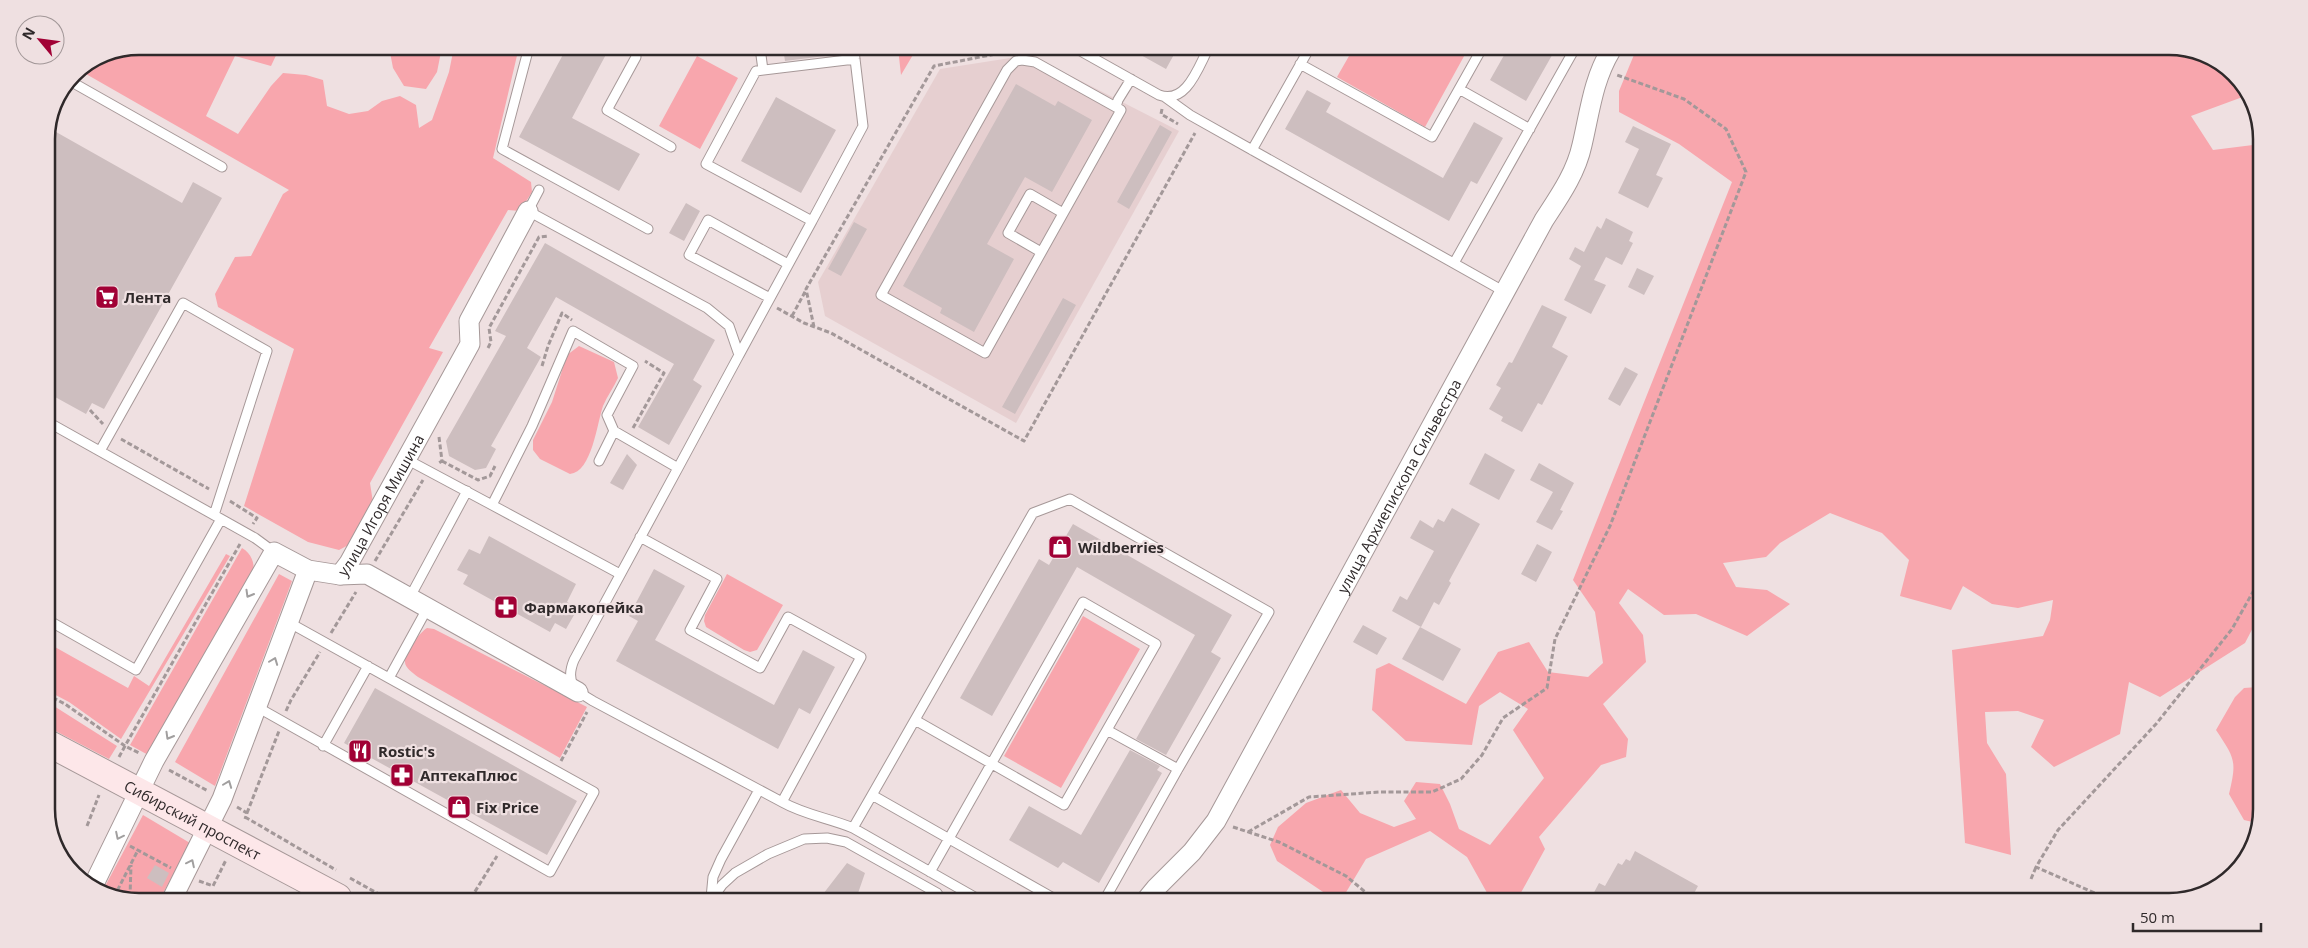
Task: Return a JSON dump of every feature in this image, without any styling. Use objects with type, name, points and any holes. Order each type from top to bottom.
[{"type":"main road","name":"Сибирский проспект","points":[[55,747],[208,828],[342,882]]},
{"type":"street","name":"улица Архиепископа Сильвестра","points":[[1153,893],[1192,852],[1216,821],[1544,220],[1567,184],[1582,146],[1591,97],[1600,69],[1608,55]]},
{"type":"street","name":"улица Игоря Мишина","points":[[274,552],[308,570],[340,575],[349,563],[470,344],[469,321],[528,211]]},
{"type":"street","points":[[96,880],[154,761],[274,552]]},
{"type":"street","points":[[175,893],[222,799],[308,570]]},
{"type":"street","points":[[340,575],[367,574],[586,696]]},
{"type":"lane","points":[[527,55],[502,149],[648,229]]},
{"type":"lane","points":[[636,55],[607,110],[671,146]]},
{"type":"lane","points":[[761,55],[763,70]]},
{"type":"lane","points":[[855,55],[863,126],[620,574],[569,672],[571,682],[586,696],[799,812],[832,819],[854,828],[967,893]]},
{"type":"lane","points":[[1089,55],[1165,97],[1190,115],[1505,292]]},
{"type":"lane","points":[[1165,97],[1178,96],[1183,92],[1205,55]]},
{"type":"lane","points":[[1252,150],[1305,55]]},
{"type":"lane","points":[[1300,64],[1432,138],[1478,55]]},
{"type":"lane","points":[[1454,263],[1571,55]]},
{"type":"lane","points":[[812,221],[706,164],[756,71],[855,59]]},
{"type":"lane","points":[[1022,60],[1034,62],[1121,110],[1063,213],[985,353],[881,295],[1011,65],[1022,60]]},
{"type":"lane","points":[[1116,107],[1118,100],[1132,80]]},
{"type":"lane","points":[[76,84],[222,167]]},
{"type":"lane","points":[[1459,89],[1530,128]]},
{"type":"lane","points":[[538,190],[528,211],[707,308],[729,326],[740,355]]},
{"type":"lane","points":[[1042,252],[1008,233],[1030,194],[1063,213]]},
{"type":"lane","points":[[770,298],[689,254],[708,220],[788,264]]},
{"type":"lane","points":[[55,624],[136,670],[217,516],[267,351],[183,303],[100,451]]},
{"type":"lane","points":[[492,505],[532,426],[573,331],[633,366],[607,415],[614,431],[678,468]]},
{"type":"lane","points":[[55,426],[217,516],[255,538],[274,552]]},
{"type":"lane","points":[[599,461],[614,431]]},
{"type":"lane","points":[[406,458],[620,574]]},
{"type":"lane","points":[[410,598],[467,491]]},
{"type":"lane","points":[[854,828],[1033,513],[1070,499],[1269,612],[1178,769],[1109,893]]},
{"type":"lane","points":[[640,537],[717,578],[690,630],[760,668],[788,617],[861,657],[782,802]]},
{"type":"lane","points":[[915,720],[991,764],[1064,805],[1156,644],[1083,602],[991,764],[948,839],[930,872]]},
{"type":"lane","points":[[389,678],[428,607]]},
{"type":"lane","points":[[257,707],[323,746],[550,872],[594,792],[288,622]]},
{"type":"lane","points":[[323,746],[368,666]]},
{"type":"lane","points":[[1107,730],[1178,769]]},
{"type":"lane","points":[[712,893],[713,877],[721,859],[759,790]]},
{"type":"lane","points":[[872,795],[1044,893]]},
{"type":"lane","points":[[717,893],[735,873],[768,854],[804,839],[827,838],[846,842],[937,893]]},
{"type":"path","points":[[792,316],[934,66],[993,55]]},
{"type":"path","points":[[1248,832],[1309,797],[1379,792],[1432,792],[1461,779],[1482,756],[1503,718],[1547,688],[1555,639],[1610,526],[1746,172],[1726,129],[1684,99],[1600,69]]},
{"type":"path","points":[[806,289],[814,327]]},
{"type":"path","points":[[2031,879],[2058,830],[2156,724],[2232,629],[2253,593]]},
{"type":"path","points":[[556,771],[586,696]]},
{"type":"path","points":[[55,699],[125,746],[146,756]]},
{"type":"path","points":[[118,760],[125,746]]},
{"type":"path","points":[[162,766],[213,794]]},
{"type":"path","points":[[87,826],[99,795]]},
{"type":"path","points":[[230,803],[247,813],[242,825]]},
{"type":"path","points":[[245,817],[342,882],[373,893]]},
{"type":"path","points":[[1216,821],[1279,842],[1346,876],[1367,893]]},
{"type":"path","points":[[127,844],[176,870]]},
{"type":"path","points":[[474,893],[503,846]]},
{"type":"path","points":[[118,890],[138,850]]},
{"type":"path","points":[[197,880],[213,886],[226,860]]},
{"type":"path","points":[[130,892],[132,864]]},
{"type":"path","points":[[2036,867],[2095,893]]},
{"type":"shaded area","points":[[139,55],[276,55],[271,66],[235,56],[206,116],[238,134],[271,86],[283,73],[306,75],[323,80],[327,106],[349,114],[368,111],[382,101],[400,96],[416,105],[419,128],[432,120],[449,72],[452,55],[517,55],[493,158],[531,182],[532,192],[520,211],[508,210],[429,348],[443,352],[370,483],[374,509],[358,540],[339,550],[308,542],[244,506],[294,349],[218,307],[215,294],[235,257],[251,256],[283,194],[289,190],[86,74],[107,61]]},
{"type":"shaded area","points":[[391,55],[440,55],[437,72],[426,89],[404,86],[393,68]]},
{"type":"shaded area","points":[[899,55],[913,55],[901,75]]},
{"type":"shaded area","points":[[1030,55],[1179,131],[1016,423],[825,316],[818,282],[940,69]]},
{"type":"shaded area","points":[[1350,55],[1465,55],[1425,127],[1337,77]]},
{"type":"shaded area","points":[[1634,55],[2169,55],[2196,59],[2220,72],[2242,97],[2191,116],[2213,150],[2253,145],[2253,628],[2245,643],[2160,697],[2129,682],[2120,734],[2054,767],[2031,747],[2044,720],[2018,711],[1985,712],[1987,743],[2006,774],[2011,855],[1965,843],[1952,650],[2043,636],[2050,620],[2053,600],[2018,608],[1992,604],[1963,586],[1951,610],[1900,596],[1909,560],[1882,533],[1830,513],[1780,543],[1766,557],[1723,563],[1736,587],[1767,590],[1790,604],[1747,636],[1696,614],[1664,615],[1628,589],[1619,603],[1643,635],[1646,662],[1603,704],[1628,739],[1626,757],[1601,765],[1539,837],[1545,849],[1521,893],[1487,893],[1467,857],[1430,831],[1366,859],[1346,893],[1325,893],[1277,861],[1270,845],[1278,827],[1306,803],[1341,790],[1360,813],[1394,827],[1416,819],[1404,801],[1416,782],[1440,784],[1459,829],[1490,845],[1544,778],[1513,730],[1528,709],[1500,692],[1479,706],[1472,745],[1406,741],[1372,710],[1376,669],[1389,663],[1466,704],[1498,652],[1529,642],[1548,672],[1588,677],[1603,663],[1595,612],[1573,580],[1732,182],[1679,144],[1619,112],[1619,91]]},
{"type":"shaded area","points":[[697,56],[738,78],[700,149],[659,126]]},
{"type":"shaded area","points":[[579,346],[614,362],[618,378],[603,406],[589,456],[584,465],[570,474],[540,459],[533,450],[533,440],[552,402],[567,355]]},
{"type":"shaded area","points":[[242,548],[252,559],[254,573],[150,756],[130,745]]},
{"type":"shaded area","points":[[226,554],[230,556],[121,739],[69,702],[55,695],[55,647],[128,688],[134,676],[149,686]]},
{"type":"shaded area","points":[[279,574],[292,581],[215,786],[175,762]]},
{"type":"shaded area","points":[[727,574],[783,605],[757,650],[750,652],[744,650],[706,627],[705,615]]},
{"type":"shaded area","points":[[1083,616],[1140,649],[1061,788],[1004,756]]},
{"type":"shaded area","points":[[427,628],[434,629],[587,707],[560,758],[418,677],[410,670],[405,662],[407,653],[417,638]]},
{"type":"shaded area","points":[[2253,687],[2252,822],[2244,820],[2229,794],[2233,774],[2233,760],[2216,730],[2235,697],[2244,688]]},
{"type":"shaded area","points":[[55,707],[117,746],[109,759],[55,731]]},
{"type":"shaded area","points":[[143,815],[190,843],[163,893],[122,891],[105,886]]},
{"type":"building","points":[[563,55],[606,55],[572,118],[640,154],[619,191],[519,137]]},
{"type":"building","points":[[784,55],[825,55],[825,56],[785,61]]},
{"type":"building","points":[[1141,55],[1174,55],[1166,69]]},
{"type":"building","points":[[1504,55],[1552,55],[1526,101],[1490,80]]},
{"type":"building","points":[[1016,84],[1055,106],[1058,101],[1092,120],[1052,192],[1025,177],[987,244],[1014,259],[974,332],[940,313],[942,308],[903,286]]},
{"type":"building","points":[[1307,90],[1331,103],[1326,112],[1443,178],[1474,122],[1503,138],[1477,184],[1471,181],[1449,221],[1285,129]]},
{"type":"building","points":[[776,97],[836,130],[801,193],[741,161]]},
{"type":"building","points":[[1160,125],[1172,132],[1129,209],[1117,202]]},
{"type":"building","points":[[1633,126],[1671,144],[1656,175],[1663,178],[1648,208],[1618,193],[1639,149],[1625,142]]},
{"type":"building","name":"Лента","points":[[56,132],[182,203],[193,182],[222,198],[104,409],[92,403],[86,414],[55,397]]},
{"type":"building","points":[[686,203],[700,211],[684,241],[669,233]]},
{"type":"building","points":[[1606,218],[1633,232],[1629,241],[1633,243],[1622,265],[1606,257],[1594,280],[1606,285],[1591,314],[1564,300],[1581,266],[1569,259],[1575,247],[1584,252],[1597,226],[1601,229]]},
{"type":"building","points":[[854,222],[867,229],[841,276],[828,269]]},
{"type":"building","points":[[545,243],[715,340],[693,380],[702,386],[669,445],[638,427],[674,364],[556,297],[527,348],[541,357],[491,446],[496,449],[486,468],[475,470],[449,456],[446,441],[506,336],[495,331]]},
{"type":"building","points":[[1637,268],[1654,276],[1644,295],[1628,287]]},
{"type":"building","points":[[1063,298],[1076,305],[1015,414],[1002,407]]},
{"type":"building","points":[[1542,305],[1567,317],[1552,347],[1568,356],[1542,405],[1538,403],[1522,432],[1501,421],[1503,417],[1489,409],[1501,388],[1496,385],[1509,362],[1512,363]]},
{"type":"building","points":[[1625,367],[1638,374],[1620,406],[1608,399]]},
{"type":"building","points":[[1485,453],[1515,470],[1499,500],[1469,484]]},
{"type":"building","points":[[627,454],[637,465],[623,490],[610,483]]},
{"type":"building","points":[[1539,463],[1574,483],[1560,510],[1563,511],[1552,530],[1536,522],[1553,492],[1530,480]]},
{"type":"building","points":[[1452,508],[1480,524],[1449,581],[1451,583],[1439,605],[1434,602],[1421,627],[1392,611],[1400,596],[1407,600],[1434,551],[1410,538],[1420,520],[1433,528],[1438,519],[1444,522]]},
{"type":"building","points":[[1073,524],[1232,615],[1211,652],[1221,658],[1166,755],[1136,739],[1195,635],[1077,567],[992,716],[960,698],[1039,559],[1049,565]]},
{"type":"building","points":[[489,536],[576,584],[567,602],[578,608],[566,629],[555,623],[550,632],[463,584],[468,575],[457,570],[469,549],[480,554]]},
{"type":"building","points":[[1537,544],[1552,552],[1536,582],[1521,574]]},
{"type":"building","points":[[654,569],[685,586],[655,640],[774,705],[803,650],[835,667],[810,714],[799,708],[778,749],[616,661],[638,621],[629,616]]},
{"type":"building","points":[[1363,625],[1387,638],[1377,655],[1353,642]]},
{"type":"building","points":[[1420,627],[1461,649],[1443,681],[1402,659]]},
{"type":"building","points":[[375,688],[577,801],[547,855],[344,743]]},
{"type":"building","points":[[1130,750],[1160,766],[1157,770],[1162,773],[1099,883],[1063,862],[1058,868],[1009,840],[1029,806],[1081,835]]},
{"type":"building","points":[[1635,851],[1698,886],[1694,893],[1594,893],[1599,883],[1605,886],[1618,863],[1622,865],[1626,859],[1630,861]]},
{"type":"building","points":[[847,863],[865,873],[858,893],[824,893]]},
{"type":"building","points":[[155,865],[169,873],[162,887],[147,878]]},
{"type":"place","name":"Лента","points":[[107,297]]},
{"type":"place","name":"Wildberries","points":[[1060,547]]},
{"type":"place","name":"Фармакопейка","points":[[506,607]]},
{"type":"place","name":"Rostic's","points":[[360,751]]},
{"type":"place","name":"АптекаПлюс","points":[[402,775]]},
{"type":"place","name":"Fix Price","points":[[459,807]]}]
